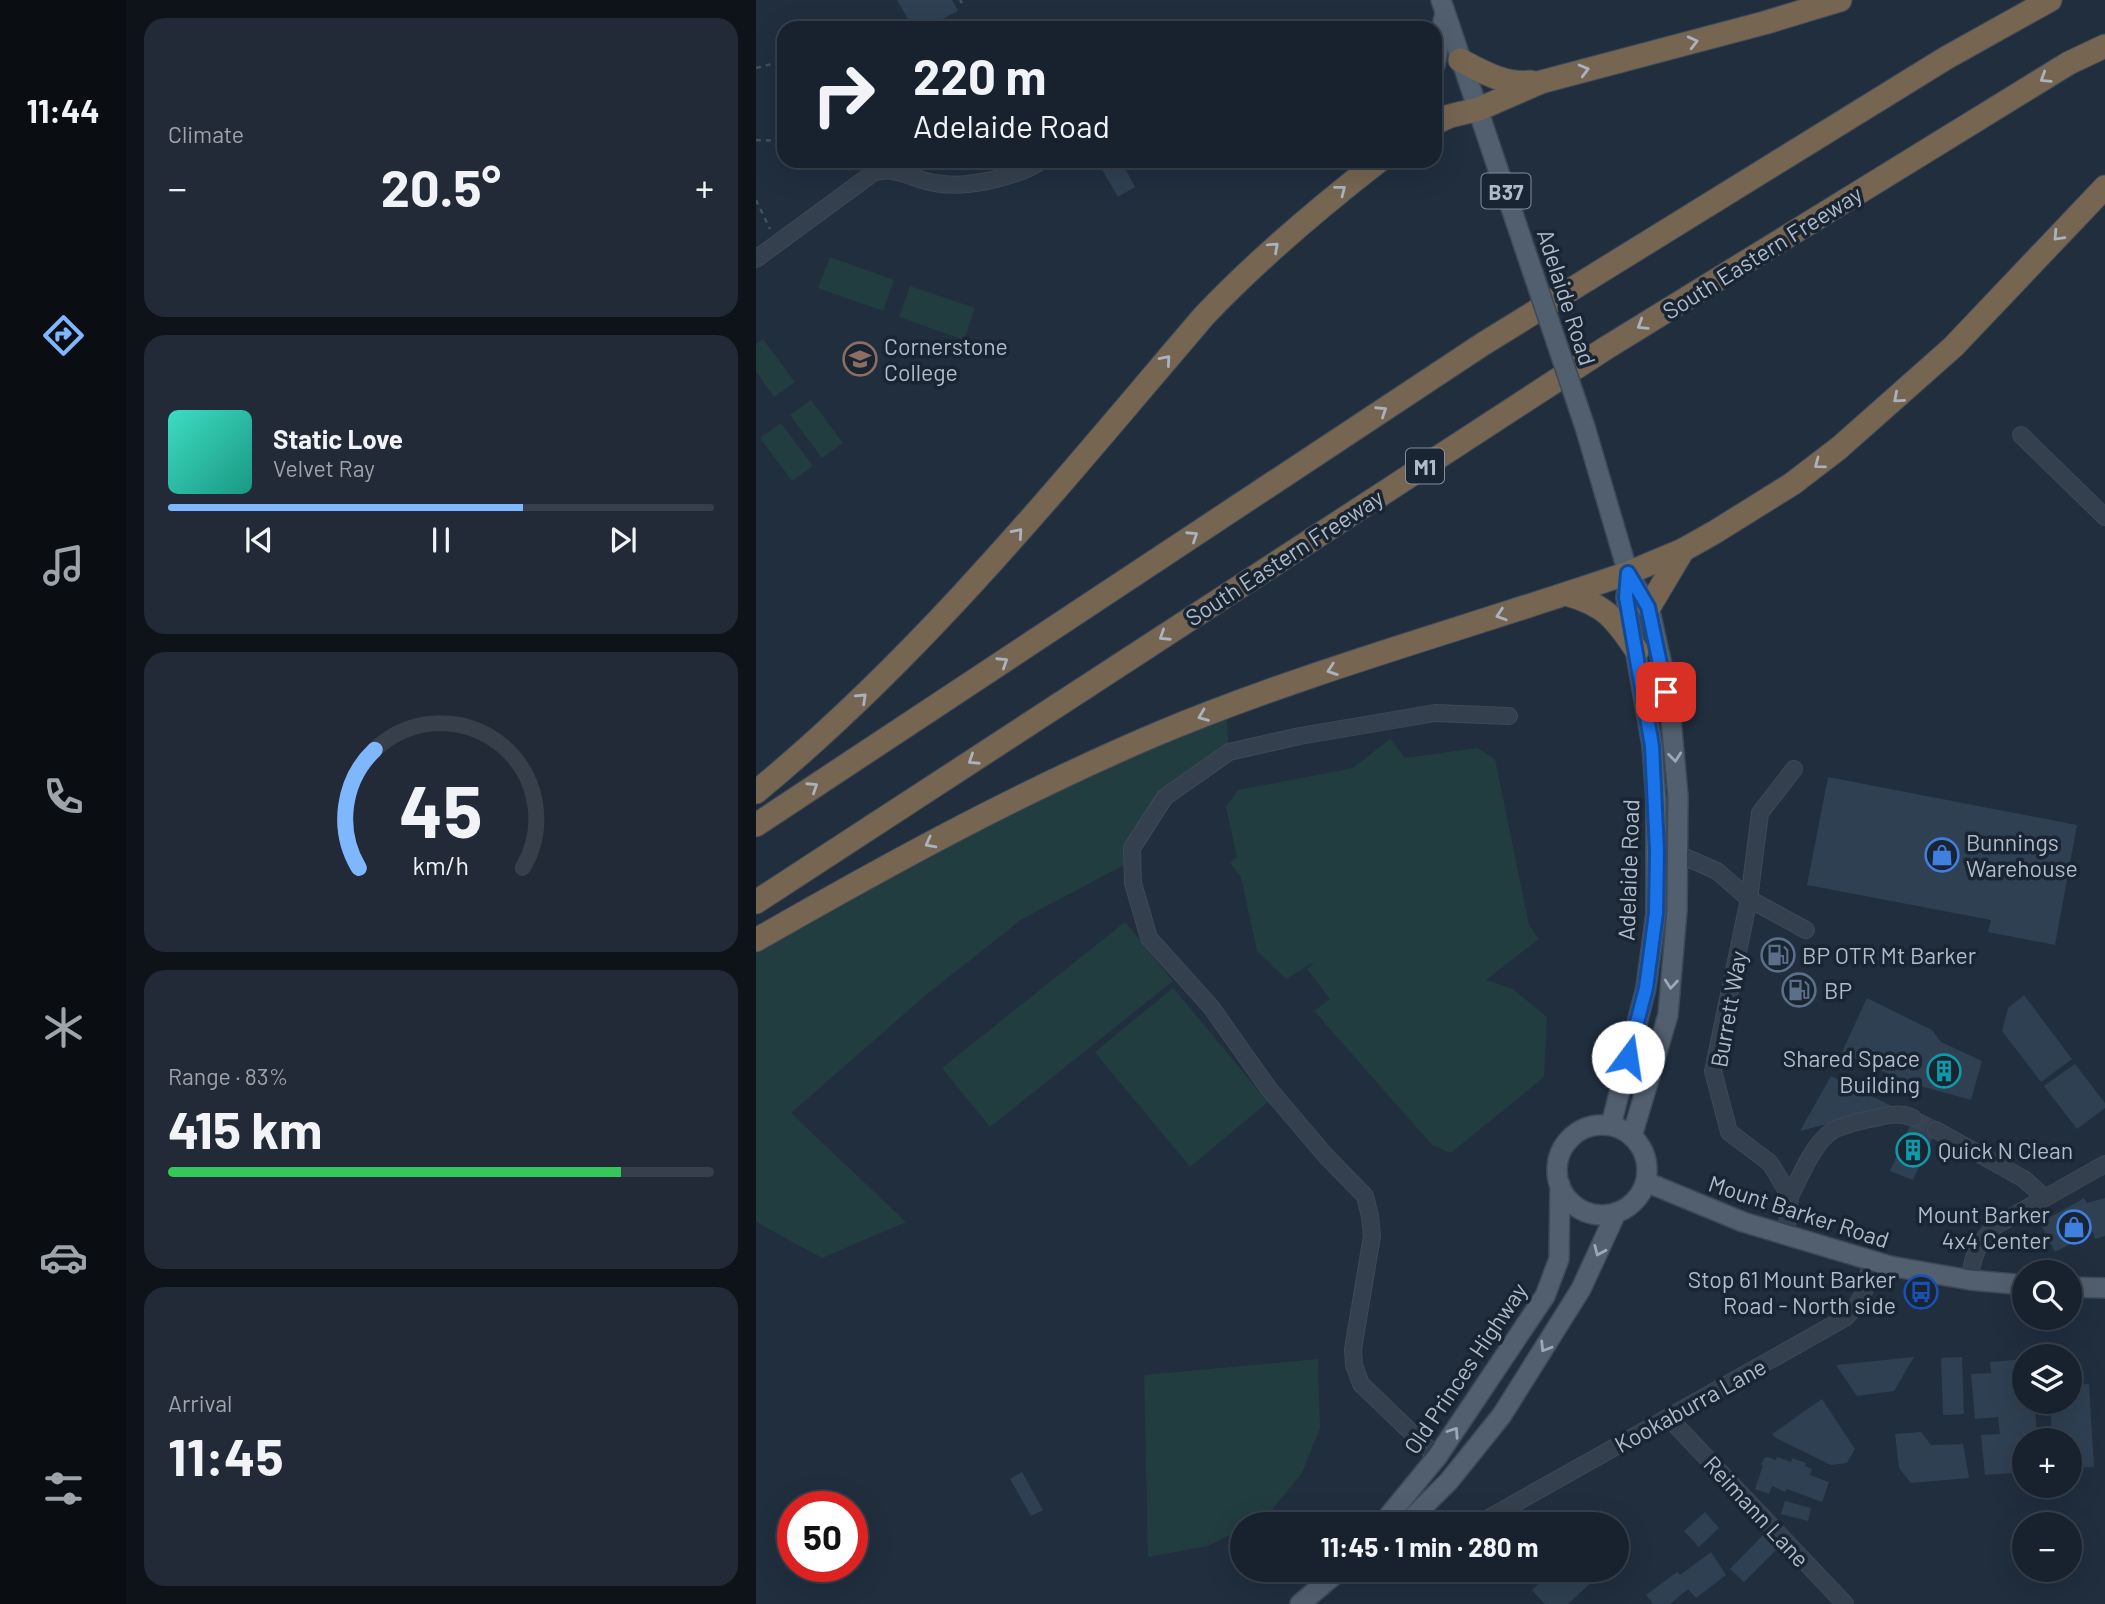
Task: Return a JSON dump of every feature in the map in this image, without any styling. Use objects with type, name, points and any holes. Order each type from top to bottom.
[{"type":"highway","points":[[1442,120],[1479,109],[1541,82],[1840,0]]},
{"type":"highway","points":[[756,825],[1483,344],[1946,58],[2050,0]]},
{"type":"highway","name":"South Eastern Freeway","points":[[756,902],[1606,348],[2069,63],[2105,46]]},
{"type":"highway","points":[[1460,60],[1491,76],[1515,84],[1541,82]]},
{"type":"highway","points":[[756,792],[883,678],[970,588],[1204,316],[1244,274],[1303,220],[1370,168]]},
{"type":"highway","points":[[756,940],[992,810],[1158,734],[1267,692],[1628,573],[1683,550],[1792,484],[1872,421],[1953,347],[2105,187]]},
{"type":"highway","points":[[1648,607],[1683,550]]},
{"type":"highway","points":[[1566,594],[1594,603],[1605,610],[1616,620],[1637,651]]},
{"type":"main road","name":"Adelaide Road","points":[[1443,6],[1584,427],[1628,573],[1648,607],[1662,665],[1671,719],[1678,796],[1677,910],[1668,1015],[1632,1136]]},
{"type":"main road","name":"Adelaide Road","points":[[1611,1125],[1646,988],[1656,913],[1657,826],[1652,746],[1626,597],[1628,573]]},
{"type":"main road","points":[[1611,1125],[1632,1136],[1640,1146],[1646,1157],[1646,1182],[1629,1206],[1616,1213],[1589,1213],[1576,1207],[1566,1197],[1557,1172],[1558,1158],[1572,1136],[1584,1128],[1611,1125]]},
{"type":"main road","name":"Mount Barker Road","points":[[1646,1182],[1743,1222],[1890,1266],[1970,1280],[2012,1283]]},
{"type":"main road","name":"Old Princes Highway","points":[[1392,1512],[1437,1457],[1545,1296],[1559,1259],[1560,1185]]},
{"type":"main road","points":[[1418,1512],[1449,1481],[1502,1415],[1581,1289],[1616,1213]]},
{"type":"main road","points":[[2082,1287],[2105,1287]]},
{"type":"main road","points":[[1300,1604],[1327,1582]]},
{"type":"street","points":[[756,259],[873,173],[884,168],[933,183],[971,184],[1030,168]]},
{"type":"street","points":[[2021,435],[2105,517]]},
{"type":"street","points":[[1437,1457],[1361,1384],[1354,1365],[1353,1349],[1372,1236],[1365,1196],[1326,1156],[1269,1089],[1211,1007],[1149,938],[1133,883],[1132,848],[1166,797],[1229,752],[1300,736],[1435,713],[1509,716]]},
{"type":"street","name":"Burrett Way","points":[[1790,1196],[1770,1163],[1729,1132],[1713,1071],[1749,899],[1760,813],[1794,769]]},
{"type":"street","points":[[1678,854],[1717,871],[1749,899],[1806,930]]},
{"type":"street","points":[[1786,1235],[1790,1196],[1824,1139],[1834,1130],[1890,1115],[1913,1118]]},
{"type":"street","points":[[1936,1130],[2024,1179],[2045,1198]]},
{"type":"street","points":[[1970,1280],[1975,1251],[1983,1238],[1997,1225],[2105,1164]]},
{"type":"street","name":"Kookaburra Lane","points":[[1500,1512],[1845,1318],[1855,1309],[1866,1291],[1871,1260]]},
{"type":"street","name":"Reimann Lane","points":[[1668,1418],[1845,1604]]},
{"type":"path","points":[[756,68],[777,63]]},
{"type":"path","points":[[756,140],[777,141]]},
{"type":"path","points":[[756,200],[772,233]]},
{"type":"green space","points":[[830,257],[894,280],[883,311],[818,288]]},
{"type":"green space","points":[[910,286],[975,308],[964,340],[899,317]]},
{"type":"green space","points":[[763,339],[795,382],[774,397],[756,372],[756,344]]},
{"type":"green space","points":[[811,400],[843,443],[822,458],[790,415]]},
{"type":"green space","points":[[781,423],[813,466],[792,481],[760,438]]},
{"type":"green space","points":[[1226,707],[1229,752],[1165,797],[1132,861],[1022,919],[926,995],[791,1113],[906,1222],[822,1258],[756,1222],[756,940]]},
{"type":"green space","points":[[1390,739],[1405,758],[1477,748],[1495,759],[1529,925],[1539,939],[1486,980],[1513,989],[1547,1017],[1544,1077],[1451,1153],[1432,1145],[1314,1011],[1330,999],[1307,969],[1316,961],[1286,979],[1257,951],[1241,877],[1230,863],[1237,857],[1226,807],[1238,790],[1353,768]]},
{"type":"green space","points":[[1125,922],[1173,981],[990,1127],[942,1068]]},
{"type":"green space","points":[[1173,988],[1268,1102],[1190,1167],[1095,1052]]},
{"type":"green space","points":[[1318,1359],[1320,1428],[1302,1473],[1270,1512],[1230,1512],[1230,1535],[1208,1546],[1148,1557],[1144,1375]]},
{"type":"building","points":[[897,0],[952,0],[958,11],[939,21],[909,21]]},
{"type":"building","points":[[1101,168],[1125,168],[1135,187],[1118,197]]},
{"type":"building","name":"Bunnings Warehouse","points":[[1828,777],[2077,825],[2055,945],[1988,932],[1991,920],[1807,885]]},
{"type":"building","points":[[2024,995],[2072,1059],[2041,1082],[2002,1031],[2008,1008]]},
{"type":"building","points":[[1867,998],[1932,1030],[1941,1042],[1982,1061],[1971,1100],[1903,1081],[1842,1052]]},
{"type":"building","points":[[2075,1064],[2105,1103],[2105,1108],[2077,1129],[2044,1086]]},
{"type":"building","points":[[1831,1076],[1894,1107],[1800,1131]]},
{"type":"building","name":"Quick N Clean","points":[[1916,1112],[1940,1122],[1913,1180],[1890,1171]]},
{"type":"building","name":"Mount Barker 4x4 Center","points":[[2084,1198],[2087,1203],[2105,1198],[2105,1236],[2095,1239],[2093,1232],[2055,1252],[2040,1223]]},
{"type":"building","points":[[1914,1357],[1894,1391],[1857,1396],[1836,1365]]},
{"type":"building","points":[[1962,1357],[1964,1414],[1943,1415],[1941,1358]]},
{"type":"building","points":[[2012,1360],[2012,1414],[2035,1414],[2037,1428],[2012,1428],[2012,1473],[1985,1475],[1981,1435],[2000,1434],[1998,1417],[1975,1419],[1971,1374],[1991,1373],[1990,1362]]},
{"type":"building","points":[[2082,1384],[2089,1384],[2094,1467],[2082,1468],[2082,1428],[2051,1428],[2051,1414],[2082,1414]]},
{"type":"building","points":[[1822,1399],[1855,1449],[1847,1463],[1831,1465],[1772,1434]]},
{"type":"building","points":[[1921,1432],[1931,1445],[1963,1444],[1969,1478],[1911,1483],[1899,1468],[1895,1434]]},
{"type":"building","points":[[1767,1457],[1791,1462],[1792,1458],[1806,1463],[1805,1466],[1812,1469],[1810,1475],[1829,1482],[1822,1502],[1772,1486],[1769,1494],[1755,1489],[1761,1465]]},
{"type":"building","points":[[1022,1472],[1043,1510],[1031,1516],[1010,1479]]},
{"type":"building","points":[[1785,1501],[1811,1508],[1808,1521],[1781,1514]]},
{"type":"building","points":[[1705,1512],[1719,1528],[1699,1547],[1684,1531]]},
{"type":"building","points":[[1763,1535],[1777,1549],[1744,1582],[1730,1569]]},
{"type":"building","points":[[1711,1552],[1726,1575],[1696,1598],[1688,1589],[1670,1604],[1653,1604],[1646,1595],[1677,1572],[1680,1575]]},
{"type":"building","points":[[1540,1582],[1592,1582],[1568,1604],[1545,1604],[1532,1590]]},
{"type":"tunnel","points":[[1913,1118],[1936,1130]]},
{"type":"place","name":"Cornerstone College","points":[[860,359]]},
{"type":"place","name":"Bunnings Warehouse","points":[[1942,855]]},
{"type":"place","name":"BP OTR Mt Barker","points":[[1778,955]]},
{"type":"place","name":"BP","points":[[1799,990]]},
{"type":"place","name":"Shared Space Building","points":[[1944,1071]]},
{"type":"place","name":"Quick N Clean","points":[[1913,1150]]},
{"type":"place","name":"Mount Barker 4x4 Center","points":[[2074,1227]]},
{"type":"place","name":"Stop 61 Mount Barker Road - North side","points":[[1921,1292]]},
{"type":"route","points":[[1628,1057],[1646,988],[1656,913],[1657,851],[1652,746],[1626,597],[1628,573],[1648,607],[1666,692]]}]
